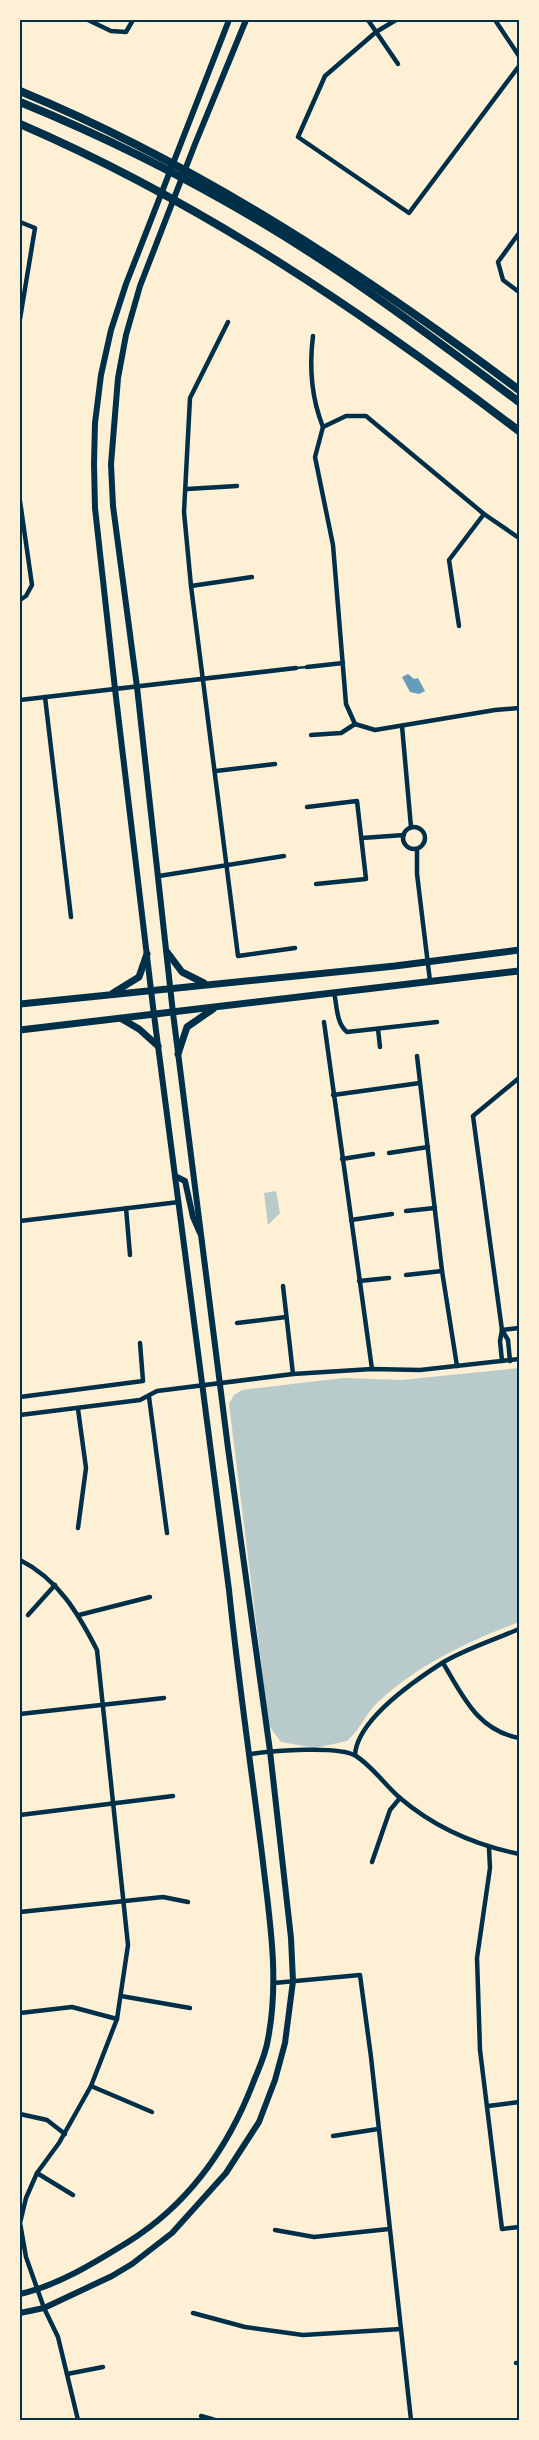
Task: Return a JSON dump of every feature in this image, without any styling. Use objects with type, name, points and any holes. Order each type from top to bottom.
[{"type":"highway","points":[[20,91],[162,158],[293,232],[356,272],[519,390]]},
{"type":"highway","points":[[20,102],[78,126],[192,185],[270,229],[364,289],[519,402]]},
{"type":"highway","points":[[20,124],[150,187],[275,258],[399,342],[519,431]]},
{"type":"main road","points":[[20,2294],[37,2290],[84,2269],[150,2228],[183,2198],[201,2177],[229,2136],[240,2115],[259,2067],[268,2038],[274,1982],[273,1941],[154,1015],[115,689],[96,508],[95,423],[101,375],[111,330],[149,222],[228,20]]},
{"type":"main road","points":[[20,2313],[44,2308],[112,2276],[152,2250],[190,2215],[226,2173],[259,2122],[275,2080],[285,2043],[293,1982],[291,1938],[270,1751],[178,1054],[137,687],[114,506],[113,425],[118,378],[126,334],[140,286],[162,228],[246,20]]},
{"type":"main road","points":[[20,1004],[428,962],[519,950]]},
{"type":"main road","points":[[167,952],[182,972],[206,984]]},
{"type":"main road","points":[[110,995],[139,977],[147,954]]},
{"type":"main road","points":[[20,1030],[519,971]]},
{"type":"main road","points":[[178,1054],[187,1027],[216,1008]]},
{"type":"main road","points":[[121,1019],[140,1029],[158,1046]]},
{"type":"main road","points":[[175,1176],[186,1181],[193,1217],[203,1241]]},
{"type":"street","points":[[88,20],[111,30],[126,32],[132,20]]},
{"type":"street","points":[[368,20],[398,64]]},
{"type":"street","points":[[396,20],[376,32],[325,76],[298,138],[409,213],[519,66]]},
{"type":"street","points":[[495,20],[519,56]]},
{"type":"street","points":[[20,222],[35,228],[20,318]]},
{"type":"street","points":[[519,232],[498,262],[503,280],[519,292]]},
{"type":"street","points":[[228,322],[190,398],[187,489],[184,512],[238,956],[295,948]]},
{"type":"street","points":[[313,336],[309,363],[315,407],[323,427],[315,457],[333,545],[346,704],[356,724],[375,730],[495,710],[519,708]]},
{"type":"street","points":[[323,427],[346,416],[366,416],[484,514],[519,538]]},
{"type":"street","points":[[187,489],[237,486]]},
{"type":"street","points":[[20,600],[26,596],[32,585],[21,501]]},
{"type":"street","points":[[459,626],[449,560],[484,514]]},
{"type":"street","points":[[192,586],[252,577]]},
{"type":"street","points":[[307,667],[343,663]]},
{"type":"street","points":[[20,700],[296,668]]},
{"type":"street","points":[[45,697],[71,917]]},
{"type":"street","points":[[311,735],[341,733],[356,724]]},
{"type":"street","points":[[362,838],[404,835],[411,827],[402,726]]},
{"type":"street","points":[[216,771],[276,764]]},
{"type":"street","points":[[307,807],[357,801],[362,838],[366,879],[316,884]]},
{"type":"street","points":[[404,835],[405,844],[410,848],[417,849],[424,843],[425,834],[419,827],[411,827]]},
{"type":"street","points":[[417,849],[417,874],[430,981]]},
{"type":"street","points":[[159,876],[284,856]]},
{"type":"street","points":[[334,992],[339,1018],[344,1029],[353,1032],[437,1022]]},
{"type":"street","points":[[324,1022],[372,1369]]},
{"type":"street","points":[[378,1029],[380,1047]]},
{"type":"street","points":[[417,1056],[442,1271],[457,1366]]},
{"type":"street","points":[[502,1361],[500,1341],[502,1330],[473,1116],[519,1078]]},
{"type":"street","points":[[333,1095],[420,1083]]},
{"type":"street","points":[[389,1153],[428,1147]]},
{"type":"street","points":[[342,1159],[373,1154]]},
{"type":"street","points":[[20,1221],[178,1202]]},
{"type":"street","points":[[126,1208],[130,1255]]},
{"type":"street","points":[[406,1211],[435,1208]]},
{"type":"street","points":[[351,1220],[392,1214]]},
{"type":"street","points":[[406,1275],[442,1271]]},
{"type":"street","points":[[359,1281],[389,1278]]},
{"type":"street","points":[[283,1286],[293,1374]]},
{"type":"street","points":[[237,1323],[286,1317]]},
{"type":"street","points":[[502,1330],[519,1328]]},
{"type":"street","points":[[502,1330],[508,1340],[510,1360]]},
{"type":"street","points":[[20,1396],[143,1382],[140,1343]]},
{"type":"street","points":[[20,1415],[78,1409],[148,1397],[158,1391],[220,1382],[293,1374],[372,1369],[420,1370],[519,1360]]},
{"type":"street","points":[[148,1397],[167,1533]]},
{"type":"street","points":[[78,1409],[86,1468],[78,1528]]},
{"type":"street","points":[[20,1560],[37,1569],[55,1585],[79,1615],[97,1650],[128,1945],[117,2019],[91,2086],[65,2134],[37,2173],[26,2198],[20,2223],[26,2256],[37,2290],[58,2337],[78,2420]]},
{"type":"street","points":[[28,1615],[55,1585]]},
{"type":"street","points":[[79,1615],[150,1597]]},
{"type":"street","points":[[355,1755],[357,1743],[373,1718],[402,1692],[443,1663],[519,1629]]},
{"type":"street","points":[[443,1663],[474,1714],[490,1727],[519,1738]]},
{"type":"street","points":[[20,1714],[164,1698]]},
{"type":"street","points":[[250,1754],[270,1751],[329,1750],[355,1755],[400,1798],[435,1824],[489,1848],[519,1854]]},
{"type":"street","points":[[20,1815],[173,1796]]},
{"type":"street","points":[[372,1862],[390,1810],[400,1798]]},
{"type":"street","points":[[489,1848],[490,1868],[477,1958],[480,2050],[502,2229],[519,2227]]},
{"type":"street","points":[[20,1912],[163,1897],[188,1902]]},
{"type":"street","points":[[274,1982],[293,1982],[360,1975],[371,2056],[411,2420]]},
{"type":"street","points":[[121,1996],[190,2008]]},
{"type":"street","points":[[20,2013],[72,2007],[117,2019]]},
{"type":"street","points":[[91,2086],[152,2112]]},
{"type":"street","points":[[488,2106],[519,2102]]},
{"type":"street","points":[[20,2114],[47,2120],[65,2134]]},
{"type":"street","points":[[333,2136],[378,2129]]},
{"type":"street","points":[[37,2173],[73,2195]]},
{"type":"street","points":[[275,2230],[314,2237],[389,2228]]},
{"type":"street","points":[[193,2313],[244,2327],[303,2336],[401,2329]]},
{"type":"street","points":[[67,2374],[103,2367]]},
{"type":"street","points":[[201,2416],[215,2420]]},
{"type":"lane","points":[[296,668],[307,667]]},
{"type":"shaded area","points":[[276,1191],[280,1213],[268,1225],[264,1193]]},
{"type":"shaded area","points":[[519,1368],[519,1622],[462,1646],[410,1676],[378,1702],[347,1741],[315,1748],[281,1742],[269,1726],[229,1404],[234,1395],[242,1390],[343,1378],[401,1380]]},
{"type":"water","points":[[408,674],[414,679],[418,678],[425,691],[419,694],[410,692],[402,677]]}]
